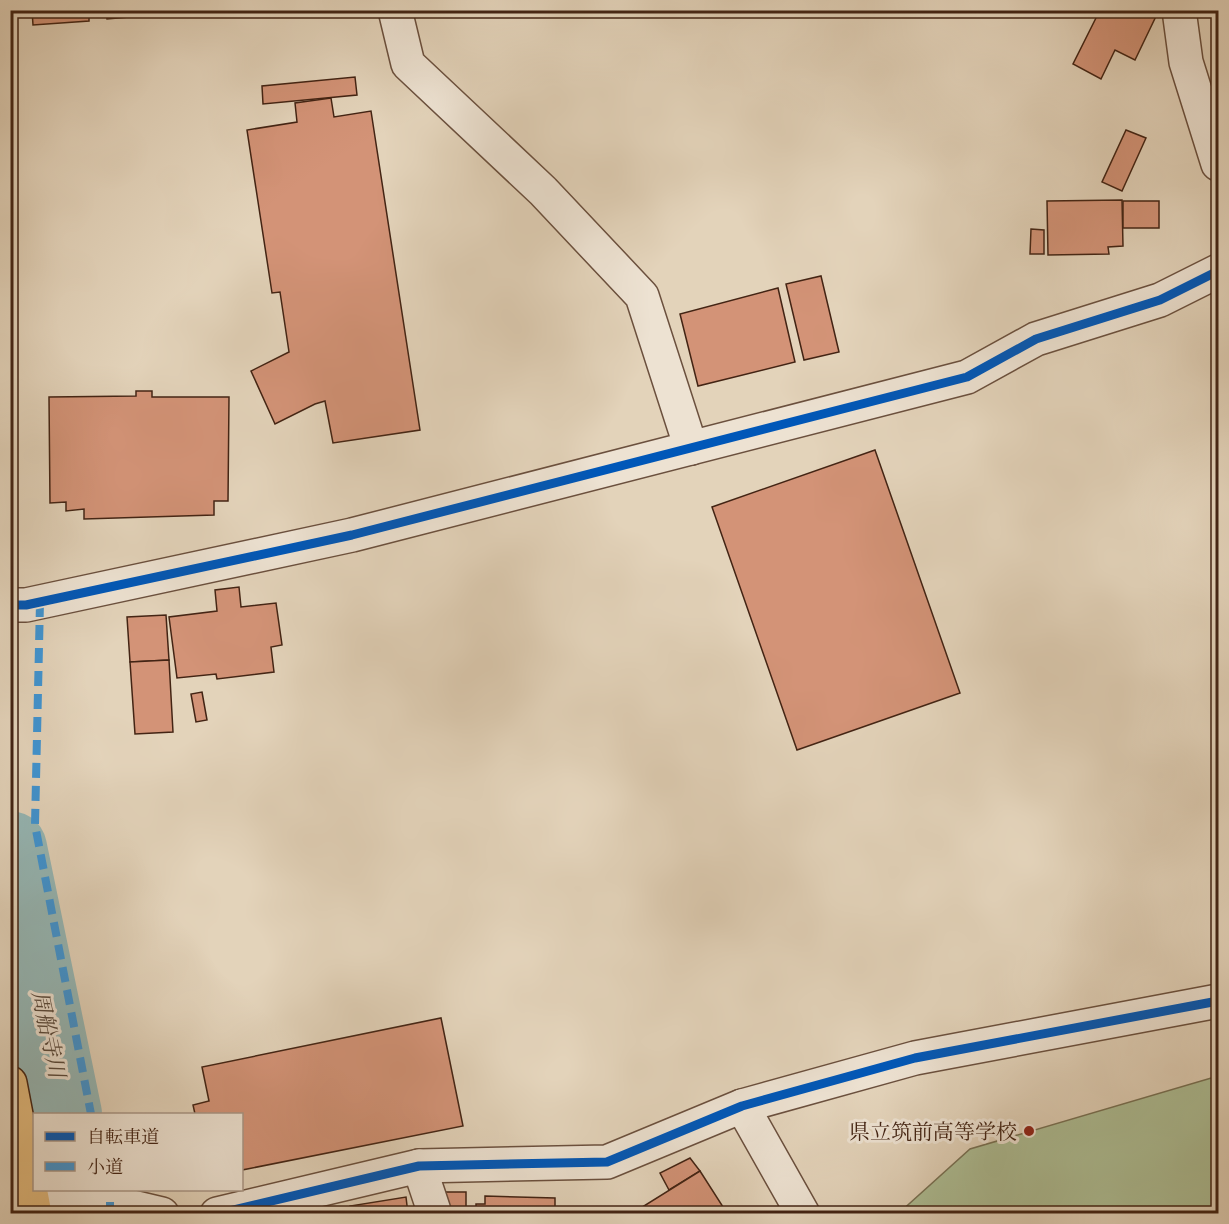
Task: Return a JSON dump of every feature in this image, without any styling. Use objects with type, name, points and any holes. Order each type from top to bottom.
[{"type":"main road","points":[[11,1088],[33,1204]]},
{"type":"street","points":[[395,10],[408,64],[543,191],[642,296],[691,448]]},
{"type":"street","points":[[1179,10],[1186,62],[1218,164]]},
{"type":"street","points":[[18,605],[352,534],[967,377],[1036,339],[1160,300],[1218,271]]},
{"type":"street","points":[[217,1214],[323,1202],[419,1166],[608,1162],[742,1106],[915,1058],[1218,1001]]},
{"type":"street","points":[[742,1106],[803,1214]]},
{"type":"street","points":[[419,1166],[435,1214]]},
{"type":"street","points":[[33,1204],[103,1200],[162,1214]]},
{"type":"green space","points":[[1218,1076],[1218,1213],[899,1213],[970,1149]]},
{"type":"building","points":[[32,10],[89,10],[89,21],[33,25]]},
{"type":"building","points":[[106,10],[151,10],[152,15],[107,19]]},
{"type":"building","points":[[1100,10],[1159,10],[1135,60],[1115,50],[1101,79],[1073,64]]},
{"type":"building","points":[[1212,10],[1218,10],[1218,44],[1213,45]]},
{"type":"building","points":[[355,77],[357,95],[263,104],[262,86]]},
{"type":"building","points":[[331,98],[334,117],[371,111],[420,430],[333,443],[325,401],[275,424],[251,371],[289,352],[280,292],[272,293],[247,130],[297,122],[295,103]]},
{"type":"building","points":[[1126,130],[1146,138],[1122,191],[1102,182]]},
{"type":"building","points":[[1122,200],[1123,246],[1108,247],[1109,254],[1048,255],[1047,201]]},
{"type":"building","points":[[1123,201],[1159,201],[1159,228],[1123,228]]},
{"type":"building","points":[[1031,229],[1044,230],[1044,254],[1030,254]]},
{"type":"building","points":[[821,276],[839,352],[804,360],[786,284]]},
{"type":"building","points":[[778,288],[795,362],[698,386],[680,314]]},
{"type":"building","points":[[136,391],[152,391],[152,397],[229,397],[228,501],[214,501],[214,515],[84,519],[84,509],[66,511],[66,502],[50,503],[49,397],[136,396]]},
{"type":"building","points":[[875,450],[960,693],[797,750],[712,507]]},
{"type":"building","points":[[239,587],[241,607],[276,603],[282,645],[271,647],[274,672],[217,679],[216,674],[177,678],[169,617],[217,611],[215,590]]},
{"type":"building","points":[[166,615],[169,660],[130,662],[127,617]]},
{"type":"building","points":[[169,660],[173,732],[135,734],[130,662]]},
{"type":"building","points":[[202,692],[207,720],[196,722],[191,694]]},
{"type":"building","points":[[441,1018],[463,1126],[243,1170],[243,1113],[195,1113],[193,1105],[209,1101],[202,1067]]},
{"type":"building","points":[[690,1158],[700,1171],[669,1190],[660,1173]]},
{"type":"building","points":[[700,1171],[725,1210],[719,1214],[631,1214]]},
{"type":"building","points":[[440,1192],[466,1192],[466,1214],[445,1214]]},
{"type":"building","points":[[485,1196],[555,1198],[555,1214],[476,1214],[476,1204],[485,1204]]},
{"type":"building","points":[[406,1197],[408,1214],[352,1214],[350,1206]]},
{"type":"waterway","name":"周船寺川","points":[[10,848],[65,1113]]},
{"type":"marked path","points":[[40,602],[35,825],[91,1113]]},
{"type":"marked path","points":[[110,1202],[110,1214]]},
{"type":"cycle path","points":[[10,605],[26,605],[352,535],[967,377],[1036,339],[1160,300],[1218,271]]},
{"type":"cycle path","points":[[217,1214],[419,1166],[607,1162],[742,1106],[915,1058],[1218,1001]]},
{"type":"place","name":"県立筑前高等学校","points":[[1029,1131]]}]
